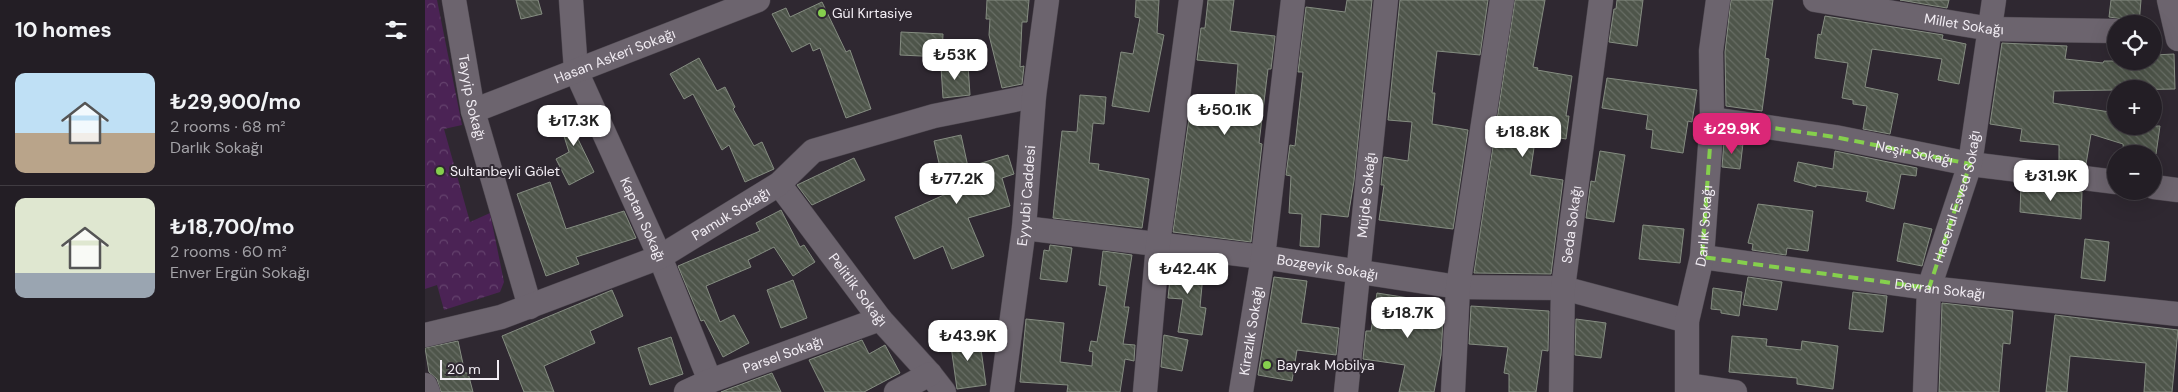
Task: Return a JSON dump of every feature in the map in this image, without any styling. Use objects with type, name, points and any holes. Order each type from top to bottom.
[{"type":"street","name":"Tayyip Sokağı","points":[[454,0],[473,111],[530,307]]},
{"type":"street","name":"Kaptan Sokağı","points":[[571,0],[576,71],[660,257],[710,381]]},
{"type":"street","name":"Hasan Askeri Sokağı","points":[[473,111],[758,0]]},
{"type":"street","name":"Eyyubi Caddesi","points":[[1002,392],[1024,228],[1034,96],[1047,0]]},
{"type":"street","points":[[1145,392],[1158,244],[1191,0]]},
{"type":"street","name":"Kirazlık Sokağı","points":[[1241,392],[1263,257],[1293,0]]},
{"type":"street","name":"Müjde Sokağı","points":[[1346,392],[1387,0]]},
{"type":"street","points":[[1453,392],[1458,287],[1502,0]]},
{"type":"street","name":"Seda Sokağı","points":[[1561,392],[1563,288],[1601,0]]},
{"type":"street","name":"Darlık Sokağı","points":[[1688,389],[1687,321],[1702,257],[1713,119],[1711,51],[1718,0]]},
{"type":"street","name":"Millet Sokağı","points":[[1815,0],[1991,29],[2107,31]]},
{"type":"street","name":"Hacerül Esved Sokağı","points":[[1925,392],[1929,288],[1970,164],[1991,29],[1993,0]]},
{"type":"street","points":[[2169,0],[2171,33]]},
{"type":"street","name":"Pamuk Sokağı","points":[[425,335],[501,317],[660,257],[779,184],[813,151],[934,116],[1034,96]]},
{"type":"street","name":"Neşir Sokağı","points":[[1713,119],[1835,137],[1970,164],[2107,181]]},
{"type":"street","name":"Pelitlik Sokağı","points":[[779,184],[880,319],[937,383]]},
{"type":"street","points":[[2162,188],[2178,190]]},
{"type":"street","name":"Bozgeyik Sokağı","points":[[1024,228],[1263,257],[1458,287],[1563,288],[1687,321]]},
{"type":"street","name":"Devran Sokağı","points":[[1702,257],[1929,288],[2178,314]]},
{"type":"street","name":"Parsel Sokağı","points":[[686,392],[710,381],[880,319]]},
{"type":"street","points":[[896,392],[937,383]]},
{"type":"street","points":[[425,385],[428,392]]},
{"type":"street","points":[[1688,389],[1735,392]]},
{"type":"highlighted area","points":[[1712,119],[1835,137],[1970,164],[1929,288],[1702,257]]},
{"type":"green space","name":"Sultanbeyli Gölet","points":[[425,0],[437,0],[462,125],[444,129],[470,222],[490,213],[504,282],[500,292],[444,310],[437,285],[425,289]]},
{"type":"building","points":[[516,0],[538,0],[542,14],[521,19]]},
{"type":"building","points":[[987,0],[1029,0],[1027,22],[1022,22],[1020,67],[1024,66],[1022,84],[1002,88],[989,35],[990,19],[986,19]]},
{"type":"building","points":[[1136,0],[1159,0],[1157,33],[1164,35],[1149,112],[1112,106],[1121,52],[1133,54],[1140,18],[1135,17]]},
{"type":"building","points":[[1208,0],[1234,0],[1230,31],[1275,36],[1271,69],[1268,69],[1259,143],[1262,144],[1251,242],[1173,232],[1192,97],[1235,102],[1238,64],[1197,60],[1201,28],[1205,28]]},
{"type":"building","points":[[1347,0],[1372,0],[1354,181],[1348,217],[1321,214],[1319,247],[1300,246],[1302,214],[1289,213],[1291,176],[1286,175],[1290,145],[1295,146],[1303,72],[1298,72],[1306,7],[1345,12]]},
{"type":"building","points":[[1400,0],[1488,0],[1480,55],[1437,51],[1432,93],[1435,93],[1432,124],[1468,130],[1453,229],[1379,220],[1384,185],[1381,185],[1384,157],[1408,161],[1412,122],[1388,120]]},
{"type":"building","points":[[1515,0],[1545,0],[1533,67],[1538,68],[1537,70],[1572,76],[1566,116],[1569,116],[1566,139],[1536,134],[1530,175],[1563,180],[1551,274],[1474,273]]},
{"type":"building","points":[[1617,0],[1643,0],[1637,46],[1609,42]]},
{"type":"building","points":[[1731,0],[1773,0],[1765,58],[1769,59],[1762,111],[1726,106],[1725,52]]},
{"type":"building","points":[[1900,0],[1949,0],[1947,8]]},
{"type":"building","points":[[2111,0],[2141,0],[2140,15],[2109,15]]},
{"type":"building","points":[[822,2],[846,52],[850,50],[871,109],[846,118],[820,48],[813,51],[810,43],[792,52],[772,14],[786,8],[790,17]]},
{"type":"building","points":[[1825,16],[1943,35],[1942,39],[1966,44],[1959,84],[1938,80],[1942,59],[1872,49],[1865,87],[1898,94],[1890,134],[1863,129],[1867,106],[1853,104],[1853,100],[1842,98],[1848,63],[1815,58],[1818,34],[1821,35]]},
{"type":"building","points":[[901,32],[943,34],[942,57],[900,55]]},
{"type":"building","points":[[2002,43],[2067,46],[2065,59],[2103,63],[2107,61],[2107,70],[2162,70],[2162,55],[2174,54],[2175,89],[2162,89],[2162,80],[2107,80],[2107,90],[2054,91],[2053,103],[2107,112],[2107,135],[2159,135],[2157,145],[2123,145],[2091,134],[2086,164],[2059,161],[2059,145],[2020,141],[2022,129],[1990,124]]},
{"type":"building","points":[[699,58],[717,91],[725,87],[735,107],[733,109],[754,146],[762,142],[774,169],[745,182],[729,145],[722,150],[693,94],[684,99],[670,74]]},
{"type":"building","points":[[968,65],[970,95],[943,98],[941,67]]},
{"type":"building","points":[[1607,78],[1697,90],[1692,122],[1688,121],[1683,153],[1651,148],[1653,130],[1646,129],[1648,115],[1602,108]]},
{"type":"building","points":[[1080,95],[1106,97],[1104,124],[1093,123],[1089,163],[1099,164],[1098,170],[1149,179],[1142,228],[1053,218],[1062,131],[1077,132]]},
{"type":"building","points":[[577,107],[588,131],[576,135],[594,172],[569,185],[556,159],[569,152],[557,114]]},
{"type":"building","points":[[961,135],[968,167],[1008,155],[1014,174],[1002,178],[1010,206],[968,218],[984,256],[952,269],[943,246],[914,259],[895,217],[946,194],[934,141]]},
{"type":"building","points":[[1724,141],[1743,143],[1740,169],[1722,167]]},
{"type":"building","points":[[1600,151],[1625,155],[1614,222],[1586,218],[1591,181],[1595,182]]},
{"type":"building","points":[[1835,151],[1917,168],[1916,176],[1901,174],[1894,209],[1866,201],[1868,192],[1816,185],[1816,187],[1794,181],[1798,162],[1833,169]]},
{"type":"building","points":[[854,158],[865,180],[812,205],[797,185]]},
{"type":"building","points":[[550,182],[566,229],[624,211],[636,238],[576,257],[579,264],[546,276],[517,194]]},
{"type":"building","points":[[2021,184],[2082,192],[2081,219],[2020,212]]},
{"type":"building","points":[[1758,204],[1813,211],[1808,251],[1787,248],[1786,255],[1752,250],[1753,244],[1748,243]]},
{"type":"building","points":[[781,210],[800,247],[804,245],[815,262],[793,276],[774,247],[748,260],[751,267],[706,286],[720,322],[734,315],[749,343],[723,357],[704,320],[701,321],[678,266],[760,231],[756,223]]},
{"type":"building","points":[[1904,223],[1932,229],[1922,266],[1897,261]]},
{"type":"building","points":[[1643,225],[1684,229],[1680,263],[1639,259]]},
{"type":"building","points":[[2085,239],[2109,242],[2105,281],[2081,278]]},
{"type":"building","points":[[1050,245],[1072,248],[1067,282],[1040,279],[1044,250],[1049,251]]},
{"type":"building","points":[[1103,251],[1132,255],[1124,307],[1129,307],[1123,344],[1135,345],[1134,361],[1125,359],[1120,392],[1067,392],[1068,385],[1020,382],[1026,319],[1064,323],[1060,362],[1092,366],[1093,352],[1089,351],[1091,341],[1097,342],[1107,286],[1099,285]]},
{"type":"building","points":[[1172,260],[1204,264],[1200,307],[1206,308],[1202,335],[1178,332],[1183,299],[1168,298]]},
{"type":"building","points":[[1274,277],[1307,281],[1301,323],[1339,328],[1336,355],[1297,350],[1292,381],[1258,375]]},
{"type":"building","points":[[1748,277],[1782,282],[1777,310],[1743,305]]},
{"type":"building","points":[[793,280],[807,318],[781,328],[767,290]]},
{"type":"building","points":[[1713,288],[1742,292],[1739,316],[1711,309]]},
{"type":"building","points":[[612,290],[623,316],[590,331],[595,343],[544,366],[554,392],[524,392],[502,336]]},
{"type":"building","points":[[1853,292],[1887,296],[1883,332],[1849,329]]},
{"type":"building","points":[[1377,293],[1444,302],[1441,355],[1434,392],[1399,392],[1405,365],[1363,359],[1366,331],[1371,331]]},
{"type":"building","points":[[1942,303],[2013,311],[2010,344],[2003,343],[1999,392],[1939,392]]},
{"type":"building","points":[[1471,306],[1549,311],[1548,351],[1542,350],[1536,392],[1509,392],[1509,374],[1504,373],[1508,347],[1469,344]]},
{"type":"building","points":[[2055,315],[2178,330],[2172,392],[2144,392],[2146,363],[2070,356],[2067,392],[2046,392]]},
{"type":"building","points":[[1576,319],[1606,323],[1601,358],[1575,355]]},
{"type":"building","points":[[979,335],[986,385],[957,389],[950,339]]},
{"type":"building","points":[[1164,335],[1188,340],[1182,371],[1161,367]]},
{"type":"building","points":[[1732,336],[1767,339],[1766,346],[1801,350],[1802,341],[1838,346],[1833,389],[1797,384],[1797,378],[1729,372]]},
{"type":"building","points":[[671,337],[683,374],[650,385],[638,348]]},
{"type":"building","points":[[862,340],[869,354],[885,345],[900,373],[864,392],[825,392],[809,360]]},
{"type":"building","points":[[458,341],[465,373],[468,373],[473,392],[441,392],[437,379],[429,372],[425,348]]},
{"type":"building","points":[[772,373],[781,392],[721,392],[726,390]]},
{"type":"place","name":"Gül Kırtasiye","points":[[822,13]]},
{"type":"place","name":"Sultanbeyli Gölet","points":[[440,171]]},
{"type":"place","name":"Bayrak Mobilya","points":[[1267,365]]}]
